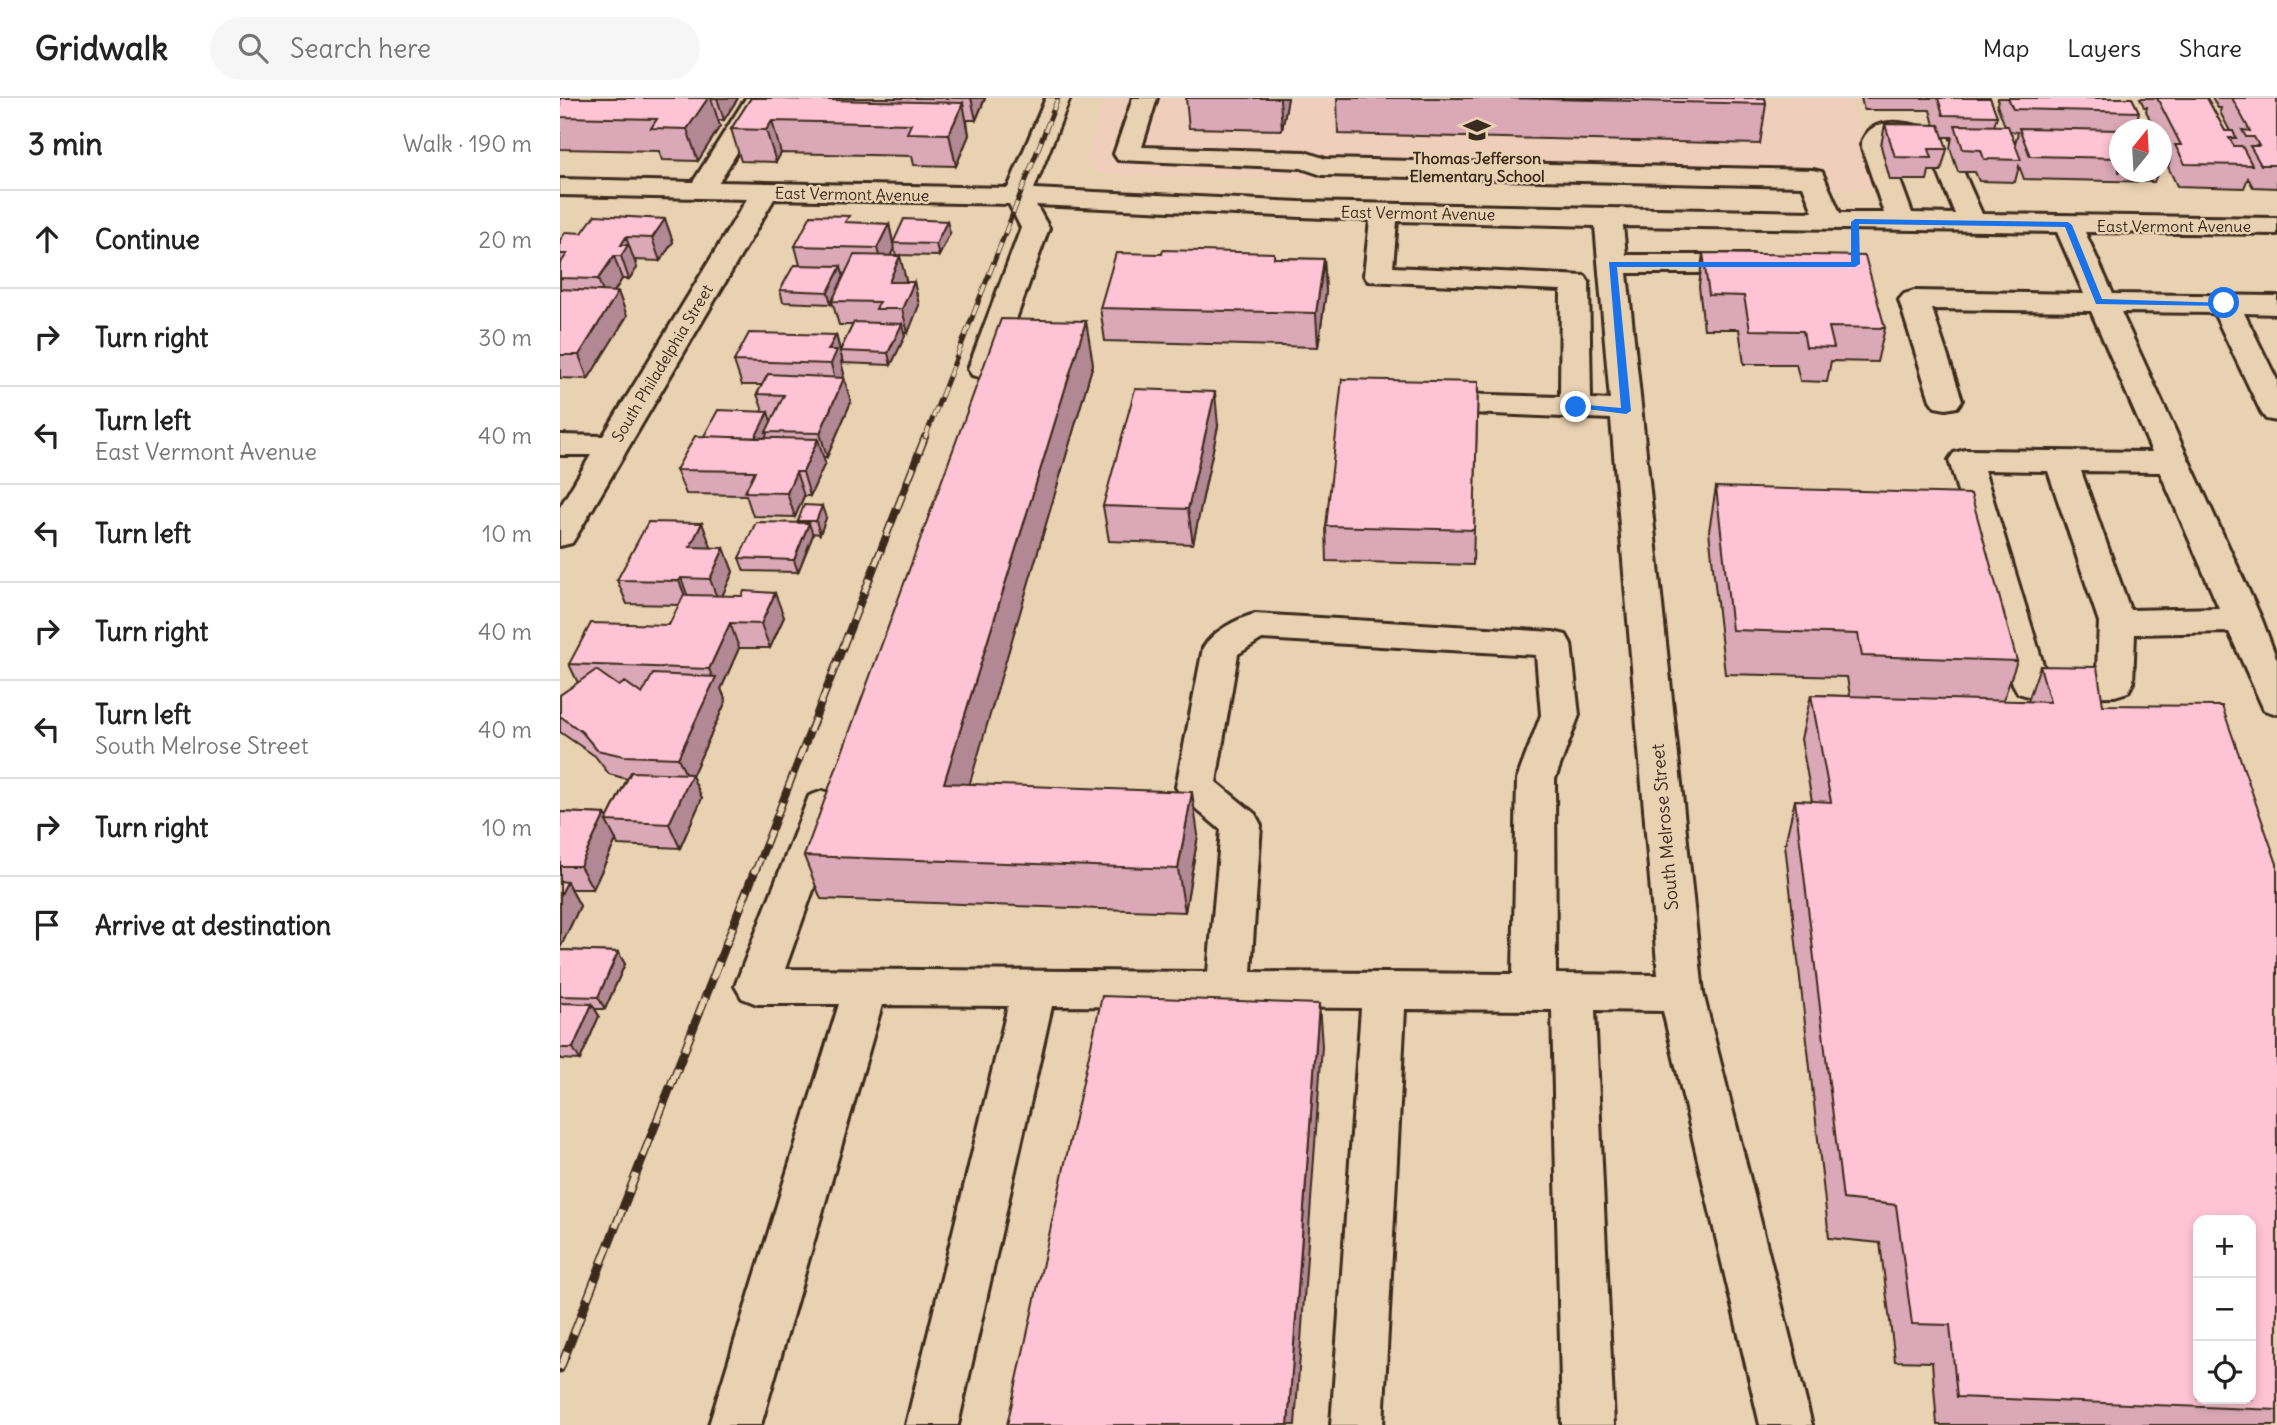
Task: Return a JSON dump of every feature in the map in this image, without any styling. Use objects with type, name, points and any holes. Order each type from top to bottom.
[{"type":"street","points":[[701,190],[758,98]]},
{"type":"street","points":[[973,398],[1035,228],[1018,196],[1058,98]]},
{"type":"street","points":[[1145,98],[1127,154],[1305,160],[1322,167],[1813,178],[1843,221],[1856,253]]},
{"type":"street","points":[[1901,222],[1874,145],[1876,137],[1882,132],[1917,132],[1940,142],[1972,223]]},
{"type":"street","points":[[1300,210],[1305,160]]},
{"type":"street","name":"East Vermont Avenue","points":[[560,187],[1018,196],[1300,210],[1608,218],[2277,226]]},
{"type":"street","name":"South Philadelphia Street","points":[[560,535],[765,192]]},
{"type":"street","points":[[1384,212],[1378,275],[1575,282],[1576,407]]},
{"type":"street","name":"South Melrose Street","points":[[1608,218],[1681,993],[1786,1425]]},
{"type":"street","points":[[2068,225],[2099,302],[2244,620],[2277,701]]},
{"type":"street","points":[[1612,264],[1774,264]]},
{"type":"street","points":[[1946,400],[1914,300],[2277,305]]},
{"type":"street","points":[[2224,303],[2277,412]]},
{"type":"street","points":[[1390,400],[1626,411]]},
{"type":"street","points":[[560,445],[612,446]]},
{"type":"street","points":[[2061,461],[2117,622],[2115,683],[2031,684],[1965,460],[2172,462]]},
{"type":"street","points":[[2117,622],[2244,620]]},
{"type":"street","points":[[1228,990],[1241,825],[1196,787],[1221,648],[1255,626],[1553,644],[1560,715],[1536,779],[1588,1425]]},
{"type":"street","points":[[834,777],[757,986],[1681,993]]},
{"type":"street","points":[[735,1425],[866,987]]},
{"type":"street","points":[[932,1425],[986,1183],[1034,989]]},
{"type":"street","points":[[1357,1425],[1384,991]]},
{"type":"shaded area","name":"Thomas Jefferson Elementary School","points":[[1105,98],[1850,98],[1877,190],[1104,175],[1084,163]]},
{"type":"building","points":[[560,98],[708,98],[687,129],[651,128],[657,119],[560,117]]},
{"type":"building","points":[[751,98],[963,103],[949,134],[907,133],[911,124],[772,121],[766,130],[731,129]]},
{"type":"building","points":[[1505,98],[1765,98],[1766,104]]},
{"type":"building","points":[[1938,98],[1990,98],[1997,116],[1943,115]]},
{"type":"building","points":[[2008,98],[2132,98],[2139,112],[2013,109]]},
{"type":"building","points":[[2157,98],[2207,98],[2225,131],[2233,131],[2236,138],[2229,138],[2234,146],[2242,146],[2252,165],[2185,164],[2175,145],[2181,145],[2172,127],[2172,119],[2168,119]]},
{"type":"building","points":[[2232,98],[2277,98],[2277,165],[2261,165],[2250,146],[2259,146],[2254,137],[2246,137],[2242,130],[2250,131]]},
{"type":"building","points":[[1885,124],[1939,125],[1947,149],[1929,149],[1932,158],[1895,157]]},
{"type":"building","points":[[1955,125],[2008,126],[2021,160],[1984,159],[1981,150],[1963,149]]},
{"type":"building","points":[[2019,128],[2109,130],[2109,158],[2030,156]]},
{"type":"building","points":[[595,215],[665,219],[652,238],[626,237],[621,245],[628,245],[621,256],[614,256],[598,279],[560,278],[560,264],[567,254],[560,254],[560,240],[566,232],[582,233]]},
{"type":"building","points":[[811,215],[849,216],[845,222],[889,224],[877,248],[795,246]]},
{"type":"building","points":[[904,219],[947,221],[936,244],[893,243]]},
{"type":"building","points":[[1163,250],[1274,253],[1274,258],[1324,259],[1316,313],[1100,308],[1116,253],[1162,254]]},
{"type":"building","points":[[1703,253],[1865,256],[1885,328],[1829,327],[1834,348],[1806,347],[1803,331],[1750,330],[1744,296],[1709,295]]},
{"type":"building","points":[[854,255],[900,256],[889,282],[914,282],[902,309],[876,309],[879,302],[832,301]]},
{"type":"building","points":[[794,265],[841,266],[828,292],[780,290]]},
{"type":"building","points":[[560,289],[618,292],[579,355],[560,355]]},
{"type":"building","points":[[1001,319],[1086,321],[944,783],[1192,792],[1178,869],[804,856]]},
{"type":"building","points":[[854,322],[902,324],[888,353],[840,351]]},
{"type":"building","points":[[749,333],[836,335],[828,350],[837,350],[831,364],[734,361]]},
{"type":"building","points":[[768,374],[844,378],[820,433],[766,432],[784,395],[757,394]]},
{"type":"building","points":[[1342,379],[1478,382],[1474,530],[1326,526]]},
{"type":"building","points":[[1135,389],[1215,392],[1188,509],[1103,506]]},
{"type":"building","points":[[718,410],[768,412],[755,438],[704,436]]},
{"type":"building","points":[[695,436],[818,439],[803,472],[796,472],[787,493],[745,492],[755,471],[676,470]]},
{"type":"building","points":[[1716,487],[1971,494],[2017,661],[1862,656],[1858,634],[1732,630]]},
{"type":"building","points":[[804,505],[822,506],[816,521],[798,521]]},
{"type":"building","points":[[648,522],[702,523],[690,547],[724,548],[710,579],[617,580]]},
{"type":"building","points":[[756,522],[809,523],[794,560],[739,558]]},
{"type":"building","points":[[744,591],[775,593],[761,624],[730,623],[709,669],[569,664],[591,623],[669,625],[684,595],[742,596]]},
{"type":"building","points":[[2040,666],[2097,667],[2103,705],[2222,706],[2277,864],[2277,1410],[1957,1397],[1950,1325],[1912,1324],[1896,1205],[1843,1199],[1795,800],[1831,802],[1811,695],[2050,702]]},
{"type":"building","points":[[596,670],[619,686],[625,682],[642,694],[653,674],[716,677],[678,758],[624,756],[597,750],[582,732],[560,716],[560,695]]},
{"type":"building","points":[[631,772],[692,774],[669,824],[606,821]]},
{"type":"building","points":[[560,812],[605,814],[580,866],[560,866]]},
{"type":"building","points":[[560,881],[567,882],[560,896]]},
{"type":"building","points":[[560,950],[618,952],[598,997],[560,996]]},
{"type":"building","points":[[1102,996],[1319,1004],[1288,1425],[1007,1425]]},
{"type":"building","points":[[560,1003],[592,1004],[573,1048],[560,1048]]},
{"type":"railway","points":[[925,438],[1058,98]]},
{"type":"railway","points":[[755,872],[925,437]]},
{"type":"railway","points":[[560,1369],[755,870]]},
{"type":"place","name":"Thomas Jefferson Elementary School","points":[[1477,130]]},
{"type":"route","points":[[1576,407],[1626,411],[1612,264],[1855,264],[1855,222],[2068,225],[2099,302],[2224,303]]}]
